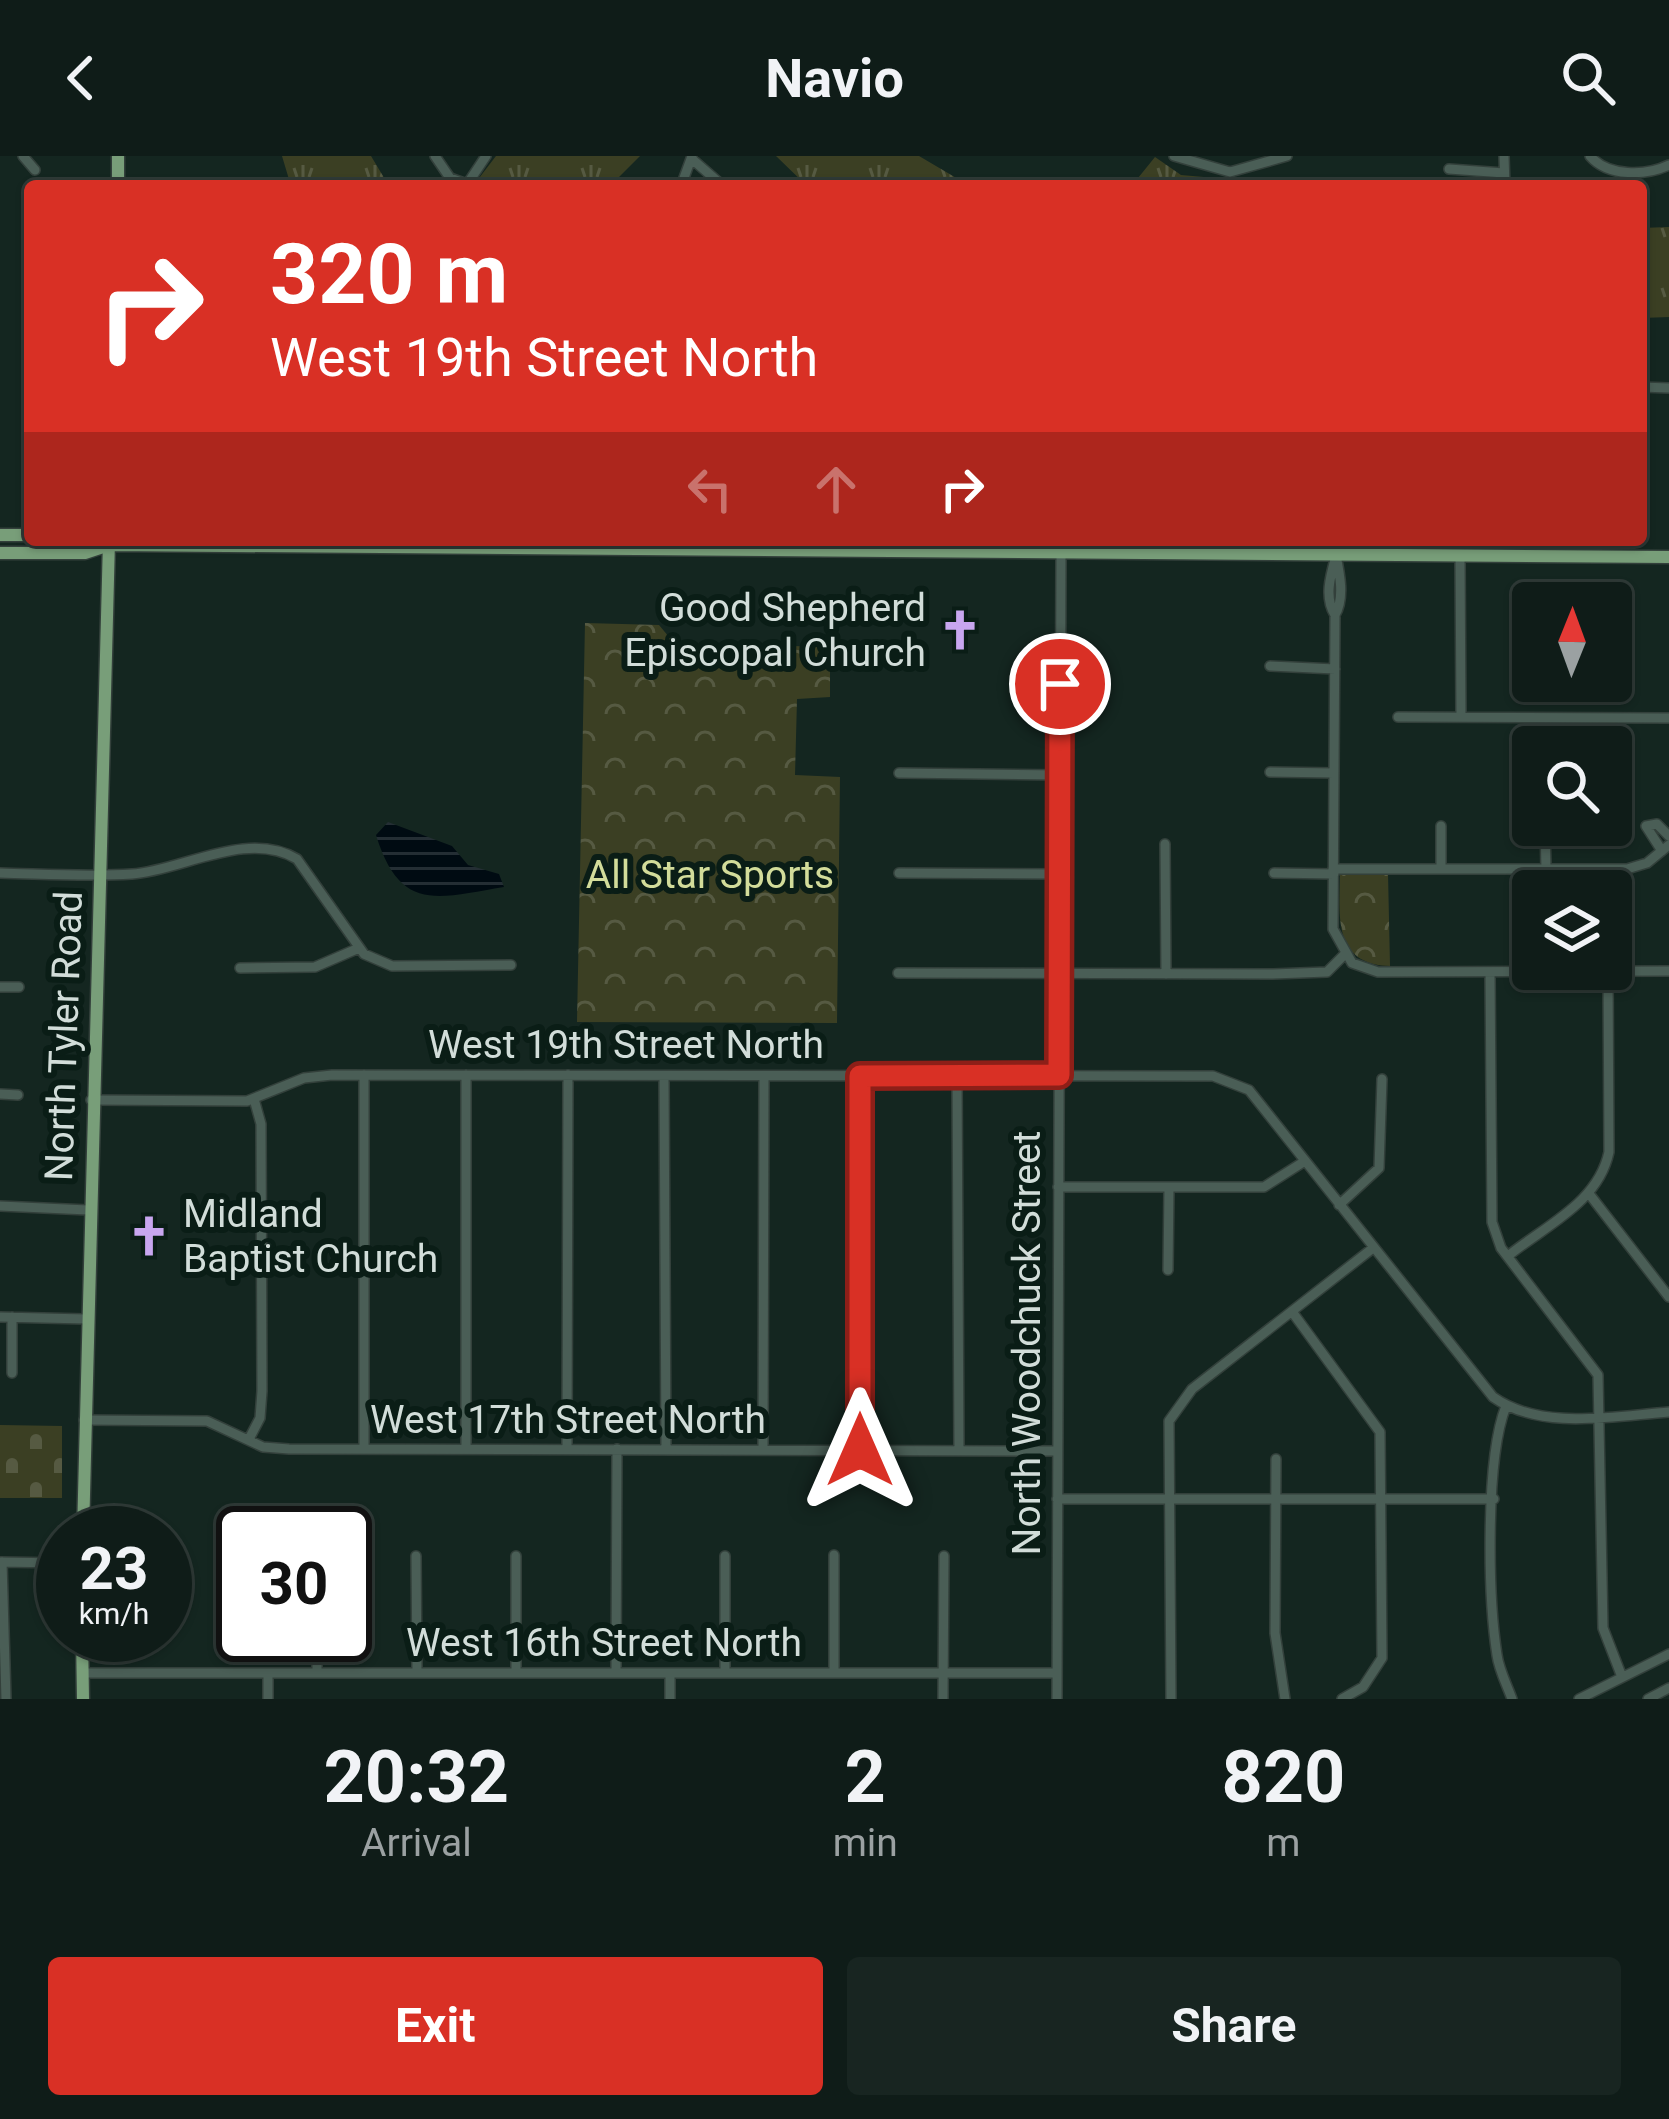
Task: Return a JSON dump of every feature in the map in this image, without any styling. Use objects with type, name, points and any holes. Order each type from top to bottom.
[{"type":"main road","points":[[0,553],[85,553],[98,546]]},
{"type":"main road","name":"North Tyler Road","points":[[83,1506],[105,546]]},
{"type":"main road","points":[[663,546],[1061,556],[1669,557]]},
{"type":"main road","points":[[82,1662],[83,1699]]},
{"type":"street","points":[[23,156],[35,170]]},
{"type":"street","points":[[435,156],[455,180]]},
{"type":"street","points":[[1174,156],[1230,172],[1287,156]]},
{"type":"street","points":[[1504,156],[1505,180]]},
{"type":"street","points":[[1590,156],[1604,168],[1626,172],[1669,165]]},
{"type":"street","points":[[692,158],[716,180]]},
{"type":"street","points":[[1449,169],[1504,172]]},
{"type":"street","points":[[1337,546],[1329,587],[1329,608],[1335,615],[1333,929],[1344,955],[1378,972],[1512,973]]},
{"type":"street","points":[[1540,546],[1541,557]]},
{"type":"street","name":"North Woodchuck Street","points":[[1057,1699],[1061,556]]},
{"type":"street","points":[[1460,557],[1461,717]]},
{"type":"street","points":[[1270,666],[1335,668]]},
{"type":"street","points":[[1398,717],[1669,718]]},
{"type":"street","points":[[1270,772],[1334,773]]},
{"type":"street","points":[[899,773],[1060,775]]},
{"type":"street","points":[[1441,826],[1441,868]]},
{"type":"street","points":[[1165,844],[1166,974]]},
{"type":"street","points":[[1274,873],[1627,869],[1666,844]]},
{"type":"street","points":[[1545,846],[1546,869]]},
{"type":"street","points":[[0,873],[138,874],[208,853],[290,854],[359,948],[392,966],[511,965]]},
{"type":"street","points":[[899,873],[1060,874]]},
{"type":"street","points":[[240,968],[315,967],[359,948]]},
{"type":"street","points":[[898,974],[1327,972],[1344,955]]},
{"type":"street","points":[[1632,972],[1669,971]]},
{"type":"street","points":[[1490,973],[1492,1222],[1508,1256],[1598,1375],[1603,1628],[1622,1677]]},
{"type":"street","points":[[0,986],[19,987]]},
{"type":"street","points":[[1508,1256],[1590,1196],[1605,1173],[1610,1151],[1608,990]]},
{"type":"street","points":[[364,1075],[364,1449]]},
{"type":"street","name":"West 19th Street North","points":[[92,1100],[254,1099],[304,1078],[364,1075],[1191,1075],[1236,1082],[1249,1090],[1305,1161]]},
{"type":"street","points":[[466,1075],[466,1449]]},
{"type":"street","points":[[567,1449],[568,1075]]},
{"type":"street","points":[[957,1075],[958,1450]]},
{"type":"street","points":[[664,1076],[666,1449]]},
{"type":"street","points":[[763,1450],[764,1076]]},
{"type":"street","points":[[860,1076],[860,1450]]},
{"type":"street","points":[[1339,1205],[1379,1168],[1382,1079]]},
{"type":"street","points":[[0,1094],[18,1095]]},
{"type":"street","points":[[249,1439],[260,1418],[262,1371],[261,1124],[254,1099]]},
{"type":"street","points":[[1058,1186],[1264,1187],[1305,1161],[1479,1386],[1506,1406],[1544,1415],[1669,1412]]},
{"type":"street","points":[[1168,1270],[1169,1187]]},
{"type":"street","points":[[1590,1196],[1664,1282],[1669,1297]]},
{"type":"street","points":[[0,1206],[88,1210]]},
{"type":"street","points":[[1171,1699],[1169,1421],[1180,1400],[1373,1248]]},
{"type":"street","points":[[1293,1312],[1380,1432],[1384,1499],[1378,1666],[1363,1687],[1342,1699]]},
{"type":"street","points":[[12,1373],[6,1317],[86,1319]]},
{"type":"street","points":[[1506,1406],[1494,1456],[1497,1658],[1512,1699]]},
{"type":"street","name":"West 17th Street North","points":[[84,1420],[207,1421],[289,1449],[1058,1451]]},
{"type":"street","points":[[616,1673],[617,1449]]},
{"type":"street","points":[[1276,1459],[1275,1634],[1286,1699]]},
{"type":"street","points":[[1057,1499],[1494,1499]]},
{"type":"street","points":[[834,1673],[835,1555]]},
{"type":"street","points":[[416,1556],[417,1673]]},
{"type":"street","points":[[516,1556],[516,1673]]},
{"type":"street","points":[[725,1556],[725,1673]]},
{"type":"street","points":[[944,1556],[944,1699]]},
{"type":"street","points":[[5,1699],[1,1562],[36,1563]]},
{"type":"street","points":[[1580,1699],[1669,1654]]},
{"type":"street","points":[[317,1662],[317,1673]]},
{"type":"street","name":"West 16th Street North","points":[[82,1673],[1055,1673]]},
{"type":"street","points":[[268,1673],[268,1699]]},
{"type":"street","points":[[670,1673],[670,1699]]},
{"type":"street","points":[[1648,1699],[1669,1688]]},
{"type":"green space","points":[[282,156],[371,156],[385,180],[289,180]]},
{"type":"green space","points":[[496,156],[640,156],[616,180],[478,180]]},
{"type":"green space","points":[[776,156],[919,156],[958,179],[1002,180],[801,180]]},
{"type":"green space","points":[[1155,157],[1181,175],[1239,180],[1136,180]]},
{"type":"green space","points":[[1669,227],[1669,317],[1647,318],[1647,228]]},
{"type":"green space","name":"All Star Sports","points":[[585,623],[659,625],[674,643],[830,647],[830,697],[797,699],[795,775],[840,777],[837,1023],[577,1022]]},
{"type":"green space","points":[[1388,874],[1390,966],[1358,957],[1349,948],[1340,908],[1340,875]]},
{"type":"green space","points":[[0,1425],[62,1426],[62,1498],[0,1498]]},
{"type":"shaded area","points":[[388,822],[452,846],[468,865],[499,874],[504,887],[440,896],[409,889],[386,860],[376,835]]},
{"type":"place","name":"Good Shepherd Episcopal Church","points":[[960,630]]},
{"type":"place","name":"Midland Baptist Church","points":[[149,1236]]},
{"type":"route","points":[[860,1450],[860,1076],[1059,1075],[1060,684]]}]
